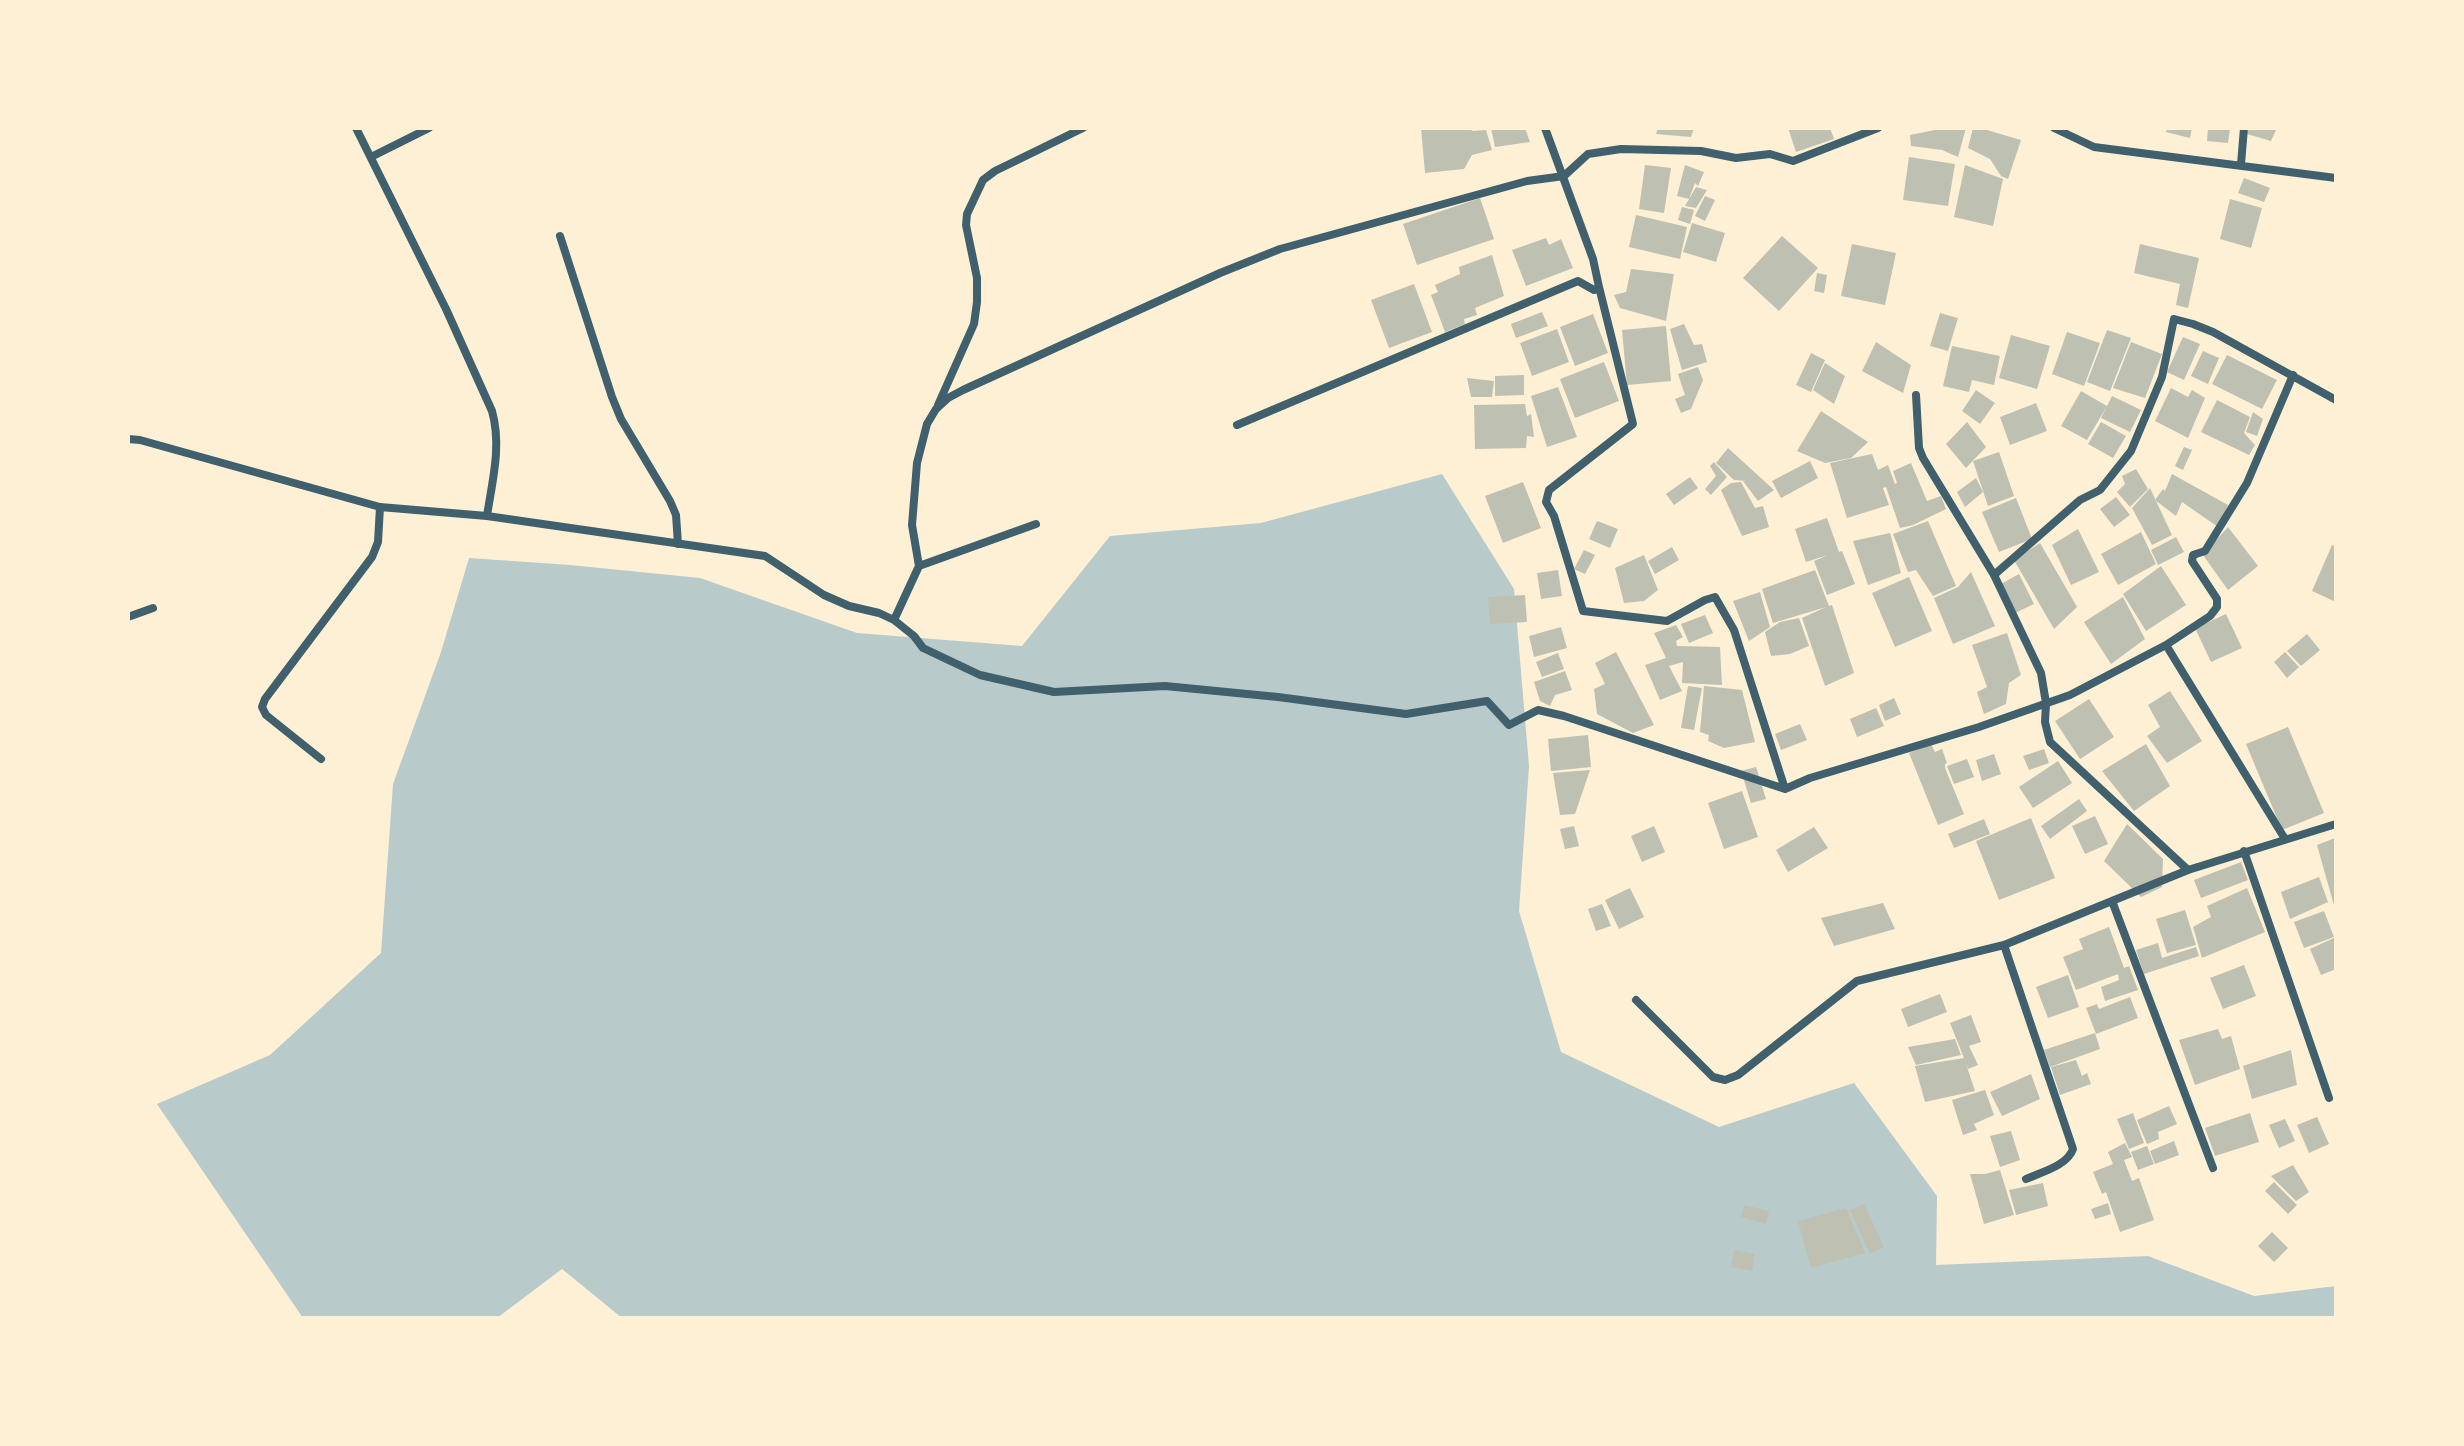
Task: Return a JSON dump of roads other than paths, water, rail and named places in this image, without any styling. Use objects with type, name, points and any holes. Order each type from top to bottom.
[{"type":"street","points":[[356,128],[446,309],[492,411],[497,428],[497,446],[487,516]]},
{"type":"street","points":[[371,157],[429,128]]},
{"type":"street","points":[[894,620],[919,566],[912,525],[917,463],[927,424],[974,324],[977,278],[966,225],[967,214],[983,180],[995,171],[1083,128]]},
{"type":"street","points":[[1545,128],[1593,259],[1633,424],[1549,490],[1546,502],[1554,516],[1583,611],[1667,621],[1715,597],[1734,630],[1785,789]]},
{"type":"street","points":[[936,409],[963,390],[1220,273],[1280,249],[1527,181],[1564,176],[1588,154],[1621,149],[1701,151],[1736,158],[1770,154],[1793,161],[1865,130],[1878,128]]},
{"type":"street","points":[[2054,128],[2094,147],[2336,178]]},
{"type":"street","points":[[2241,164],[2244,128]]},
{"type":"street","points":[[560,236],[612,397],[621,419],[670,501],[676,515],[678,544]]},
{"type":"street","points":[[1237,425],[1578,281],[1594,290],[1599,287]]},
{"type":"street","points":[[1994,575],[2080,500],[2100,490],[2131,451],[2162,377],[2174,319],[2213,332],[2336,400]]},
{"type":"street","points":[[128,439],[380,507],[487,516],[765,556],[824,595],[894,620],[923,648],[980,675],[1054,692],[1165,686],[1406,714],[1487,701],[1509,725],[1538,710],[1564,716],[1785,789],[1810,778],[1979,727],[2087,688],[2166,645],[2210,616],[2217,607],[2217,599],[2192,561],[2193,555],[2205,551],[2243,490],[2293,375]]},
{"type":"street","points":[[1916,395],[1919,448],[1923,458],[1994,575],[2041,673],[2050,742],[2188,870]]},
{"type":"street","points":[[321,759],[266,715],[262,707],[372,557],[378,542],[380,507]]},
{"type":"street","points":[[919,566],[1036,524]]},
{"type":"street","points":[[128,617],[153,608]]},
{"type":"street","points":[[2166,645],[2285,839]]},
{"type":"street","points":[[1636,1000],[1713,1077],[1725,1080],[1738,1075],[1857,981],[2004,945],[2188,870],[2336,824]]},
{"type":"street","points":[[2244,851],[2329,1098]]},
{"type":"street","points":[[2112,901],[2213,1168]]},
{"type":"street","points":[[2004,945],[2073,1149],[2071,1157],[2026,1179]]}]
